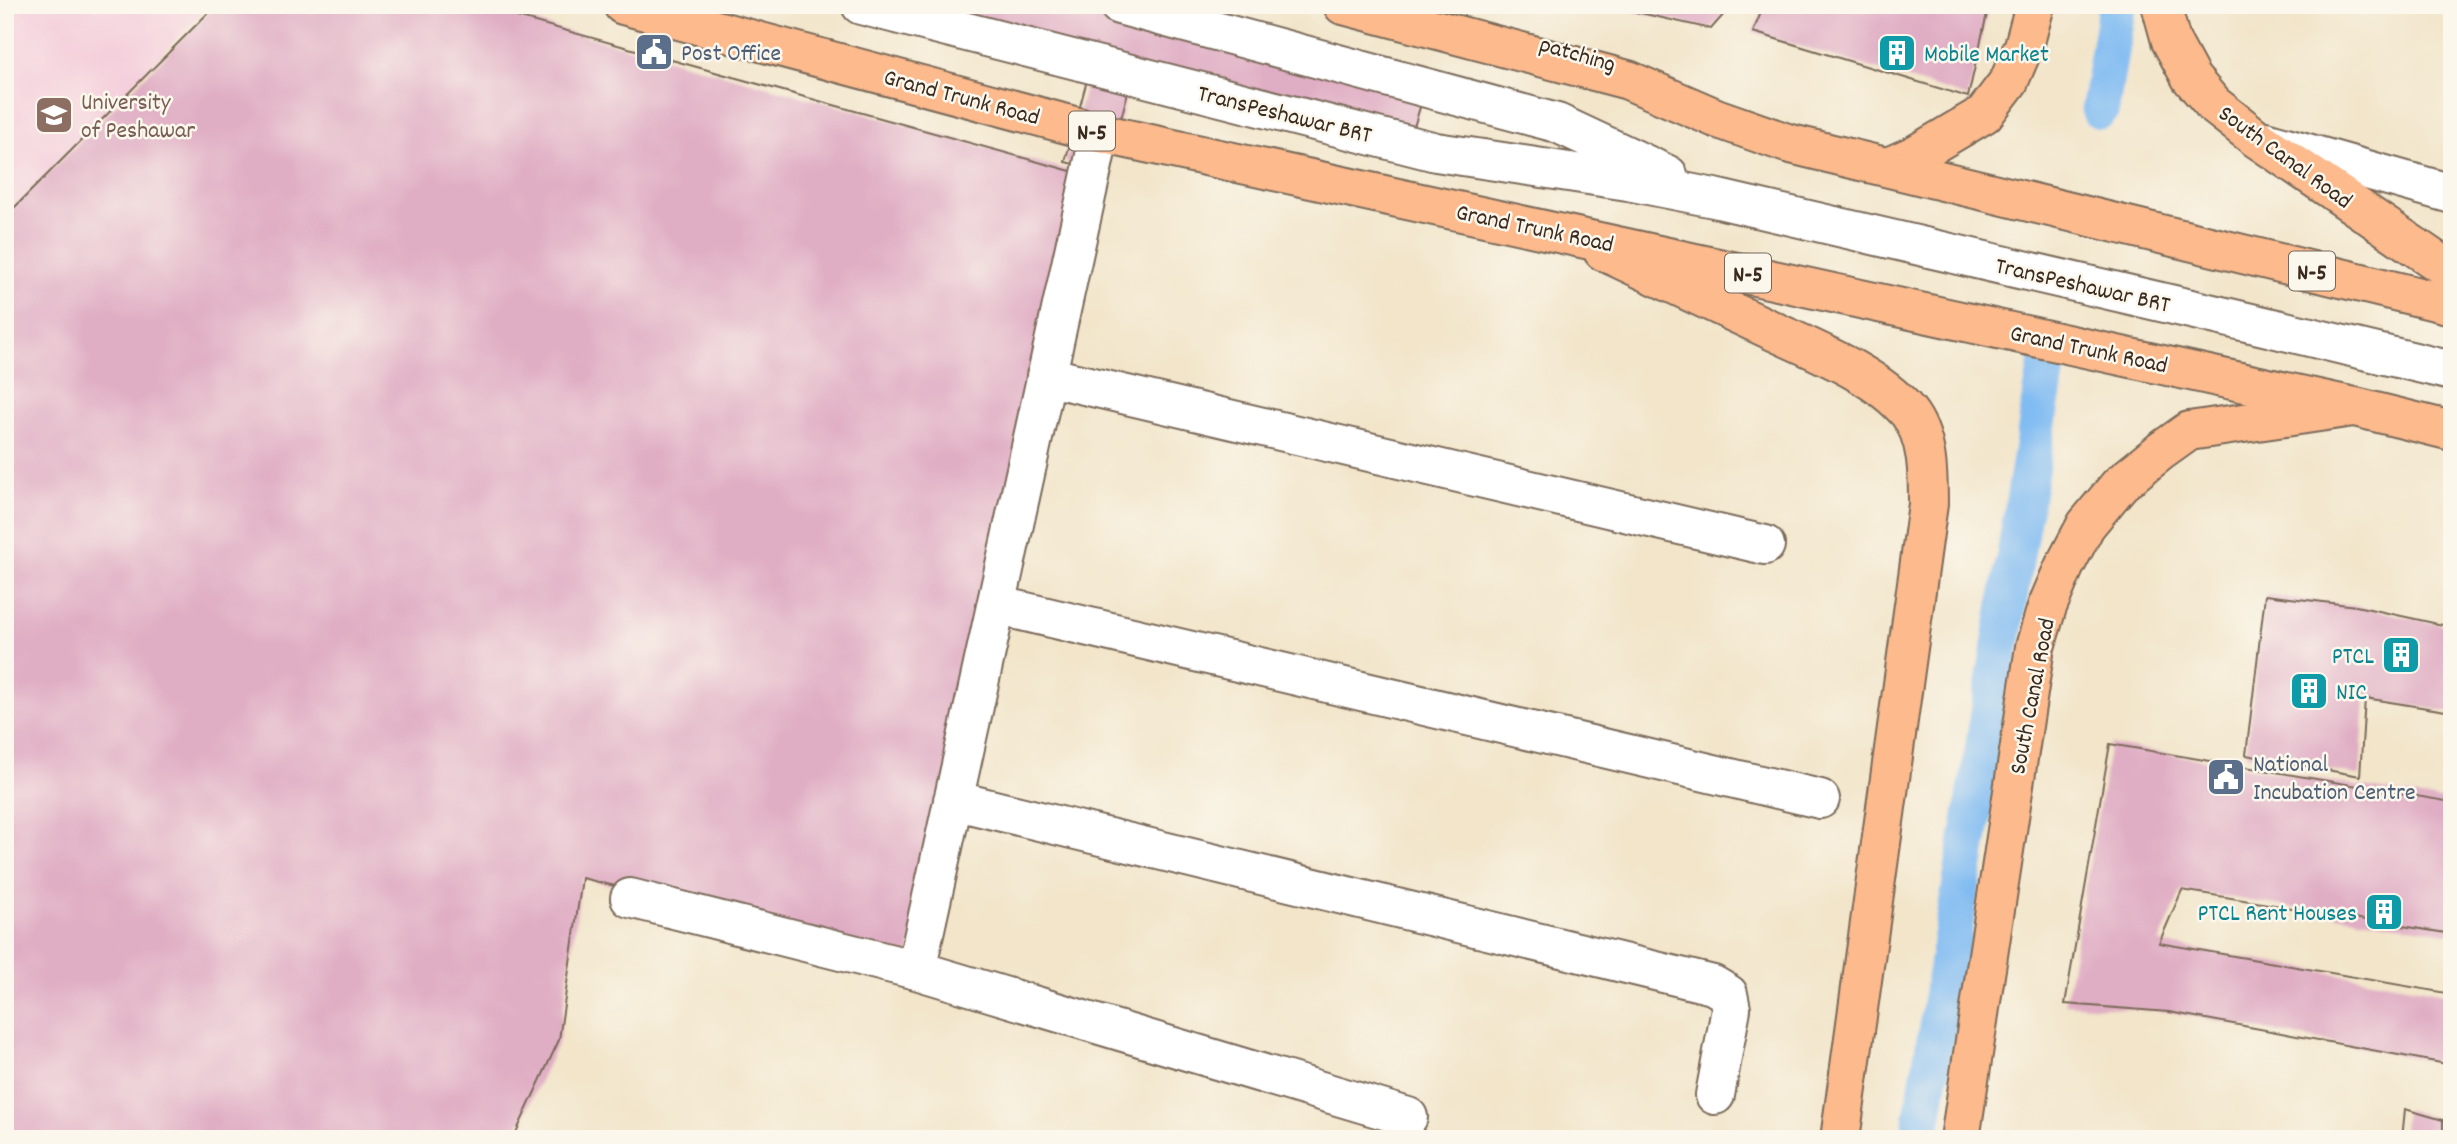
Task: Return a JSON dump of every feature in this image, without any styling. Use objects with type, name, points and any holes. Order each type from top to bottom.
[{"type":"main road","name":"Grand Trunk Road","points":[[623,5],[1100,133],[2157,363],[2452,431]]},
{"type":"main road","name":"N-5","points":[[1343,5],[1628,80],[1716,118],[1787,143],[1914,154],[1989,191],[2452,305]]},
{"type":"main road","points":[[1914,154],[1984,114],[2009,81],[2024,46],[2035,5]]},
{"type":"main road","name":"South Canal Road","points":[[2161,5],[2171,41],[2191,78],[2214,105],[2256,138],[2452,272]]},
{"type":"main road","points":[[1568,234],[1785,337],[1879,386],[1909,414],[1922,441],[1928,470],[1928,504],[1840,1139]]},
{"type":"main road","name":"South Canal Road","points":[[1960,1139],[2035,648],[2048,607],[2081,536],[2120,484],[2189,432],[2356,407]]},
{"type":"street","name":"TransPeshawar BRT","points":[[860,5],[1436,152],[1628,181],[1714,198],[2452,372]]},
{"type":"street","name":"TransPeshawar BRT","points":[[1119,5],[1557,123],[1693,184],[1714,198]]},
{"type":"street","name":"patching","points":[[1406,5],[1629,67]]},
{"type":"street","points":[[916,970],[1100,133]]},
{"type":"street","points":[[2256,138],[2452,194]]},
{"type":"street","points":[[1046,376],[1765,545]]},
{"type":"street","points":[[996,605],[1820,799]]},
{"type":"street","points":[[953,800],[1713,985],[1728,994],[1731,1009],[1715,1096]]},
{"type":"street","points":[[630,898],[916,970],[1408,1117]]},
{"type":"shaded area","name":"University of Peshawar","points":[[5,5],[207,5],[5,216]]},
{"type":"building","points":[[216,5],[474,5],[1078,173],[908,957],[582,878],[559,1040],[513,1139],[5,1139],[5,217]]},
{"type":"building","points":[[897,5],[1080,5],[1424,94],[1410,140],[1134,69],[1107,172],[1065,162],[1093,58]]},
{"type":"building","points":[[1605,5],[1732,5],[1711,29]]},
{"type":"building","name":"Mobile Market","points":[[1764,5],[1796,5],[1800,8],[1801,5],[1989,5],[1968,97],[1753,32]]},
{"type":"building","name":"NIC","points":[[2265,595],[2356,606],[2452,627],[2452,712],[2365,698],[2360,776],[2246,755]]},
{"type":"building","name":"PTCL Rent Houses","points":[[2110,744],[2452,802],[2452,934],[2182,890],[2159,943],[2452,994],[2452,1065],[2169,1012],[2065,1004]]},
{"type":"building","points":[[2405,1109],[2443,1120],[2443,1139],[2402,1139]]},
{"type":"building","points":[[2152,1133],[2174,1138],[2174,1139],[2151,1139]]},
{"type":"waterway","points":[[2100,110],[2117,5]]},
{"type":"waterway","points":[[1919,1139],[2047,365]]},
{"type":"place","name":"Post Office","points":[[654,52]]},
{"type":"place","name":"Mobile Market","points":[[1897,53]]},
{"type":"place","name":"University of Peshawar","points":[[54,115]]},
{"type":"place","name":"PTCL","points":[[2401,655]]},
{"type":"place","name":"NIC","points":[[2309,691]]},
{"type":"place","name":"National Incubation Centre","points":[[2226,777]]},
{"type":"place","name":"PTCL Rent Houses","points":[[2384,912]]}]
